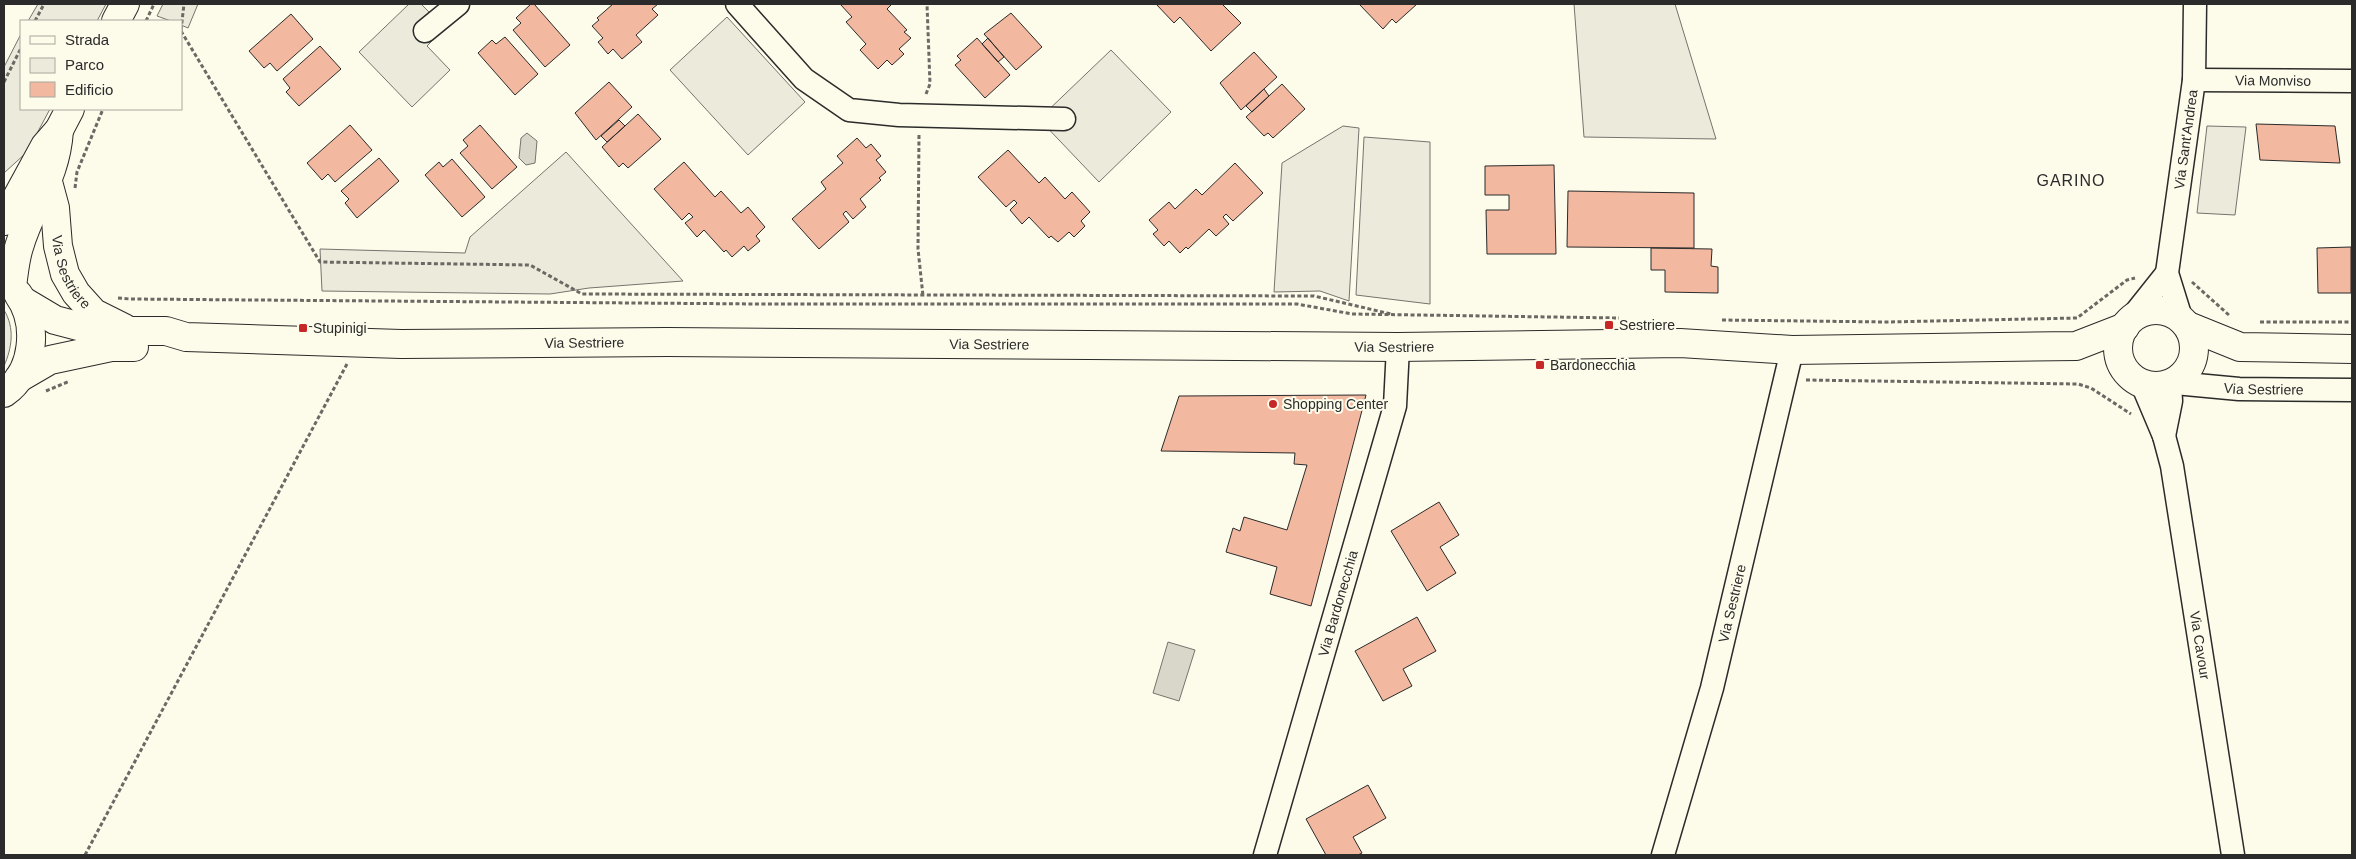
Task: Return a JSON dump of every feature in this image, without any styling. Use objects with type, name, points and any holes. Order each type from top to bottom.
[{"type":"main road","points":[[117,20],[125,4]]},
{"type":"main road","points":[[11,386],[28,360],[32,340],[30,320],[13,288],[18,248],[33,211],[48,182],[58,152],[65,120]]},
{"type":"main road","points":[[4,221],[45,146],[65,120]]},
{"type":"main road","name":"Via Sestriere","points":[[48,182],[55,208],[58,246],[65,274],[76,293],[94,313],[135,332]]},
{"type":"main road","name":"Via Sestriere","points":[[13,288],[55,320],[97,331],[166,331],[186,337],[353,343],[667,342],[1398,348],[1680,343],[1792,350],[2076,346]]},
{"type":"main road","points":[[2133,377],[2119,358],[2120,333],[2136,315],[2159,310],[2240,347],[2352,348]]},
{"type":"main road","points":[[2177,380],[2195,355],[2193,335],[2184,322]]},
{"type":"main road","points":[[2076,346],[2126,325]]},
{"type":"main road","name":"Via Sestriere","points":[[11,386],[50,360],[111,347],[165,347],[186,337]]},
{"type":"main road","points":[[2076,346],[2133,377]]},
{"type":"main road","points":[[2177,380],[2240,347]]},
{"type":"main road","name":"Via Sestriere","points":[[2133,377],[2152,387],[2177,380]]},
{"type":"street","points":[[425,31],[458,4]]},
{"type":"street","points":[[737,4],[804,79],[849,110],[919,116],[1064,119]]},
{"type":"street","name":"Via Sant'Andrea","points":[[2167,273],[2194,80],[2195,4]]},
{"type":"street","name":"Via Monviso","points":[[2194,80],[2352,82]]},
{"type":"street","points":[[2167,273],[2184,322]]},
{"type":"street","points":[[2126,325],[2167,273]]},
{"type":"street","name":"Via Bardonecchia","points":[[1265,855],[1395,406],[1398,348]]},
{"type":"street","name":"Via Sestriere","points":[[1663,855],[1712,688],[1792,350]]},
{"type":"street","name":"Via Cavour","points":[[2133,377],[2164,436],[2172,466],[2233,855]]},
{"type":"street","points":[[2164,436],[2177,380]]},
{"type":"street","name":"Via Sestriere","points":[[2177,380],[2239,389],[2352,390]]},
{"type":"path","points":[[36,20],[44,4]]},
{"type":"path","points":[[146,20],[154,4]]},
{"type":"path","points":[[182,22],[184,4]]},
{"type":"path","points":[[923,296],[918,249],[919,116],[930,84],[927,4]]},
{"type":"path","points":[[182,33],[320,262],[530,265],[582,294],[1314,296],[1399,316]]},
{"type":"path","points":[[4,82],[20,50]]},
{"type":"path","points":[[1720,320],[1887,322],[2078,318],[2127,280],[2154,273],[2167,273],[2191,282],[2228,316],[2235,318]]},
{"type":"path","points":[[115,297],[130,300],[761,304],[1297,304],[1352,314],[1622,318]]},
{"type":"path","points":[[2250,322],[2352,322]]},
{"type":"path","points":[[85,855],[349,360],[353,343]]},
{"type":"path","points":[[41,394],[77,379]]},
{"type":"path","points":[[1784,380],[2078,384],[2091,388],[2137,419]]},
{"type":"green space","points":[[38,4],[106,4],[98,20],[29,20]]},
{"type":"green space","points":[[163,4],[198,4],[188,28],[182,25],[182,20],[168,20],[157,16]]},
{"type":"green space","points":[[1574,4],[1675,4],[1716,139],[1584,137]]},
{"type":"green space","points":[[20,36],[20,110],[49,110],[27,152],[4,173],[4,67]]},
{"type":"green space","points":[[1343,126],[1359,128],[1349,301],[1320,291],[1274,292],[1282,163]]},
{"type":"green space","points":[[566,152],[683,281],[589,288],[550,294],[322,291],[320,249],[465,253],[470,237]]},
{"type":"green space","points":[[4,310],[10,324],[11,338],[4,366]]},
{"type":"shaded area","points":[[409,4],[421,4],[445,28],[427,46],[450,70],[412,107],[359,52]]},
{"type":"shaded area","points":[[727,17],[805,102],[748,155],[670,70]]},
{"type":"shaded area","points":[[1111,50],[1171,112],[1099,182],[1039,119]]},
{"type":"shaded area","points":[[2207,126],[2246,127],[2235,215],[2197,213]]},
{"type":"shaded area","points":[[527,133],[537,141],[535,163],[526,165],[519,158],[521,138]]},
{"type":"shaded area","points":[[1364,137],[1430,142],[1430,304],[1356,295]]},
{"type":"shaded area","points":[[1168,642],[1195,650],[1179,701],[1153,693]]},
{"type":"building","points":[[531,4],[534,4],[570,45],[545,67],[513,30],[521,23],[516,18]]},
{"type":"building","points":[[613,4],[658,4],[652,9],[658,15],[636,35],[642,42],[622,59],[613,49],[608,54],[598,42],[603,38],[592,26],[599,20],[597,18]]},
{"type":"building","points":[[840,4],[892,4],[887,9],[907,30],[904,32],[911,38],[899,49],[904,54],[892,65],[887,60],[878,69],[860,50],[866,44],[846,22],[852,17]]},
{"type":"building","points":[[1156,4],[1222,4],[1241,23],[1211,51],[1180,17],[1174,23]]},
{"type":"building","points":[[1359,4],[1417,4],[1396,23],[1392,19],[1383,29]]},
{"type":"building","points":[[1011,13],[1042,47],[1016,70],[984,34]]},
{"type":"building","points":[[291,14],[313,39],[277,71],[270,63],[264,68],[249,51]]},
{"type":"building","points":[[505,37],[538,74],[515,95],[478,53],[492,40],[496,44]]},
{"type":"building","points":[[977,38],[1010,75],[985,98],[955,65],[961,60],[957,56]]},
{"type":"building","points":[[988,38],[1004,57],[998,62],[982,44]]},
{"type":"building","points":[[320,46],[341,69],[299,106],[286,92],[290,88],[283,79]]},
{"type":"building","points":[[1254,52],[1277,77],[1241,110],[1220,83]]},
{"type":"building","points":[[609,82],[632,107],[596,140],[575,113]]},
{"type":"building","points":[[1282,84],[1305,109],[1273,138],[1268,133],[1264,136],[1246,117]]},
{"type":"building","points":[[1264,89],[1269,96],[1252,112],[1246,106]]},
{"type":"building","points":[[638,114],[661,139],[628,168],[623,163],[619,167],[602,147]]},
{"type":"building","points":[[619,120],[625,126],[607,142],[601,136]]},
{"type":"building","points":[[2256,124],[2335,126],[2340,163],[2260,160]]},
{"type":"building","points":[[350,125],[372,150],[335,182],[328,174],[322,180],[307,163]]},
{"type":"building","points":[[480,125],[517,167],[492,189],[460,153],[468,146],[463,140]]},
{"type":"building","points":[[857,138],[866,148],[871,144],[881,156],[876,160],[886,172],[879,178],[881,180],[860,199],[866,207],[853,219],[846,211],[843,214],[849,222],[819,249],[792,219],[826,189],[821,182],[843,163],[837,156]]},
{"type":"building","points":[[1008,150],[1039,183],[1045,177],[1065,199],[1072,192],[1090,212],[1081,221],[1085,226],[1074,237],[1069,232],[1058,242],[1051,236],[1049,238],[1029,217],[1022,224],[1010,210],[1017,203],[1014,200],[1006,207],[978,177]]},
{"type":"building","points":[[379,158],[399,181],[357,218],[345,203],[349,199],[341,191]]},
{"type":"building","points":[[452,159],[485,197],[462,217],[425,175],[439,162],[443,167]]},
{"type":"building","points":[[684,162],[715,197],[721,191],[741,213],[748,207],[765,227],[756,236],[760,241],[748,251],[744,246],[732,257],[726,250],[724,252],[704,230],[697,237],[685,223],[693,217],[689,213],[682,220],[654,189]]},
{"type":"building","points":[[1235,163],[1263,193],[1233,221],[1226,214],[1223,217],[1229,224],[1216,236],[1209,229],[1188,249],[1186,247],[1180,253],[1169,241],[1164,246],[1153,234],[1158,230],[1149,220],[1169,202],[1175,209],[1196,189],[1202,195]]},
{"type":"building","points":[[1554,165],[1556,254],[1487,254],[1486,210],[1509,210],[1509,195],[1485,195],[1485,166]]},
{"type":"building","points":[[1568,191],[1694,193],[1694,248],[1567,247]]},
{"type":"building","points":[[2351,247],[2351,293],[2318,293],[2317,248]]},
{"type":"building","points":[[1651,248],[1712,249],[1711,266],[1718,267],[1718,293],[1665,292],[1665,270],[1651,270]]},
{"type":"building","points":[[1366,395],[1311,606],[1270,594],[1277,567],[1226,552],[1233,528],[1240,531],[1244,517],[1287,530],[1307,465],[1294,464],[1295,453],[1161,451],[1179,396]]},
{"type":"building","points":[[1439,502],[1459,535],[1440,547],[1456,573],[1427,591],[1391,531]]},
{"type":"building","points":[[1417,617],[1436,651],[1403,669],[1412,686],[1383,701],[1355,651]]},
{"type":"building","points":[[1368,785],[1386,818],[1353,837],[1362,853],[1358,855],[1326,855],[1306,819]]},
{"type":"place","name":"Sestriere","points":[[1609,325]]},
{"type":"place","name":"Stupinigi","points":[[303,328]]},
{"type":"place","name":"Bardonecchia","points":[[1540,365]]},
{"type":"place","name":"Shopping Center","points":[[1273,404]]},
{"type":"district","name":"GARINO","points":[[2071,180]]}]
